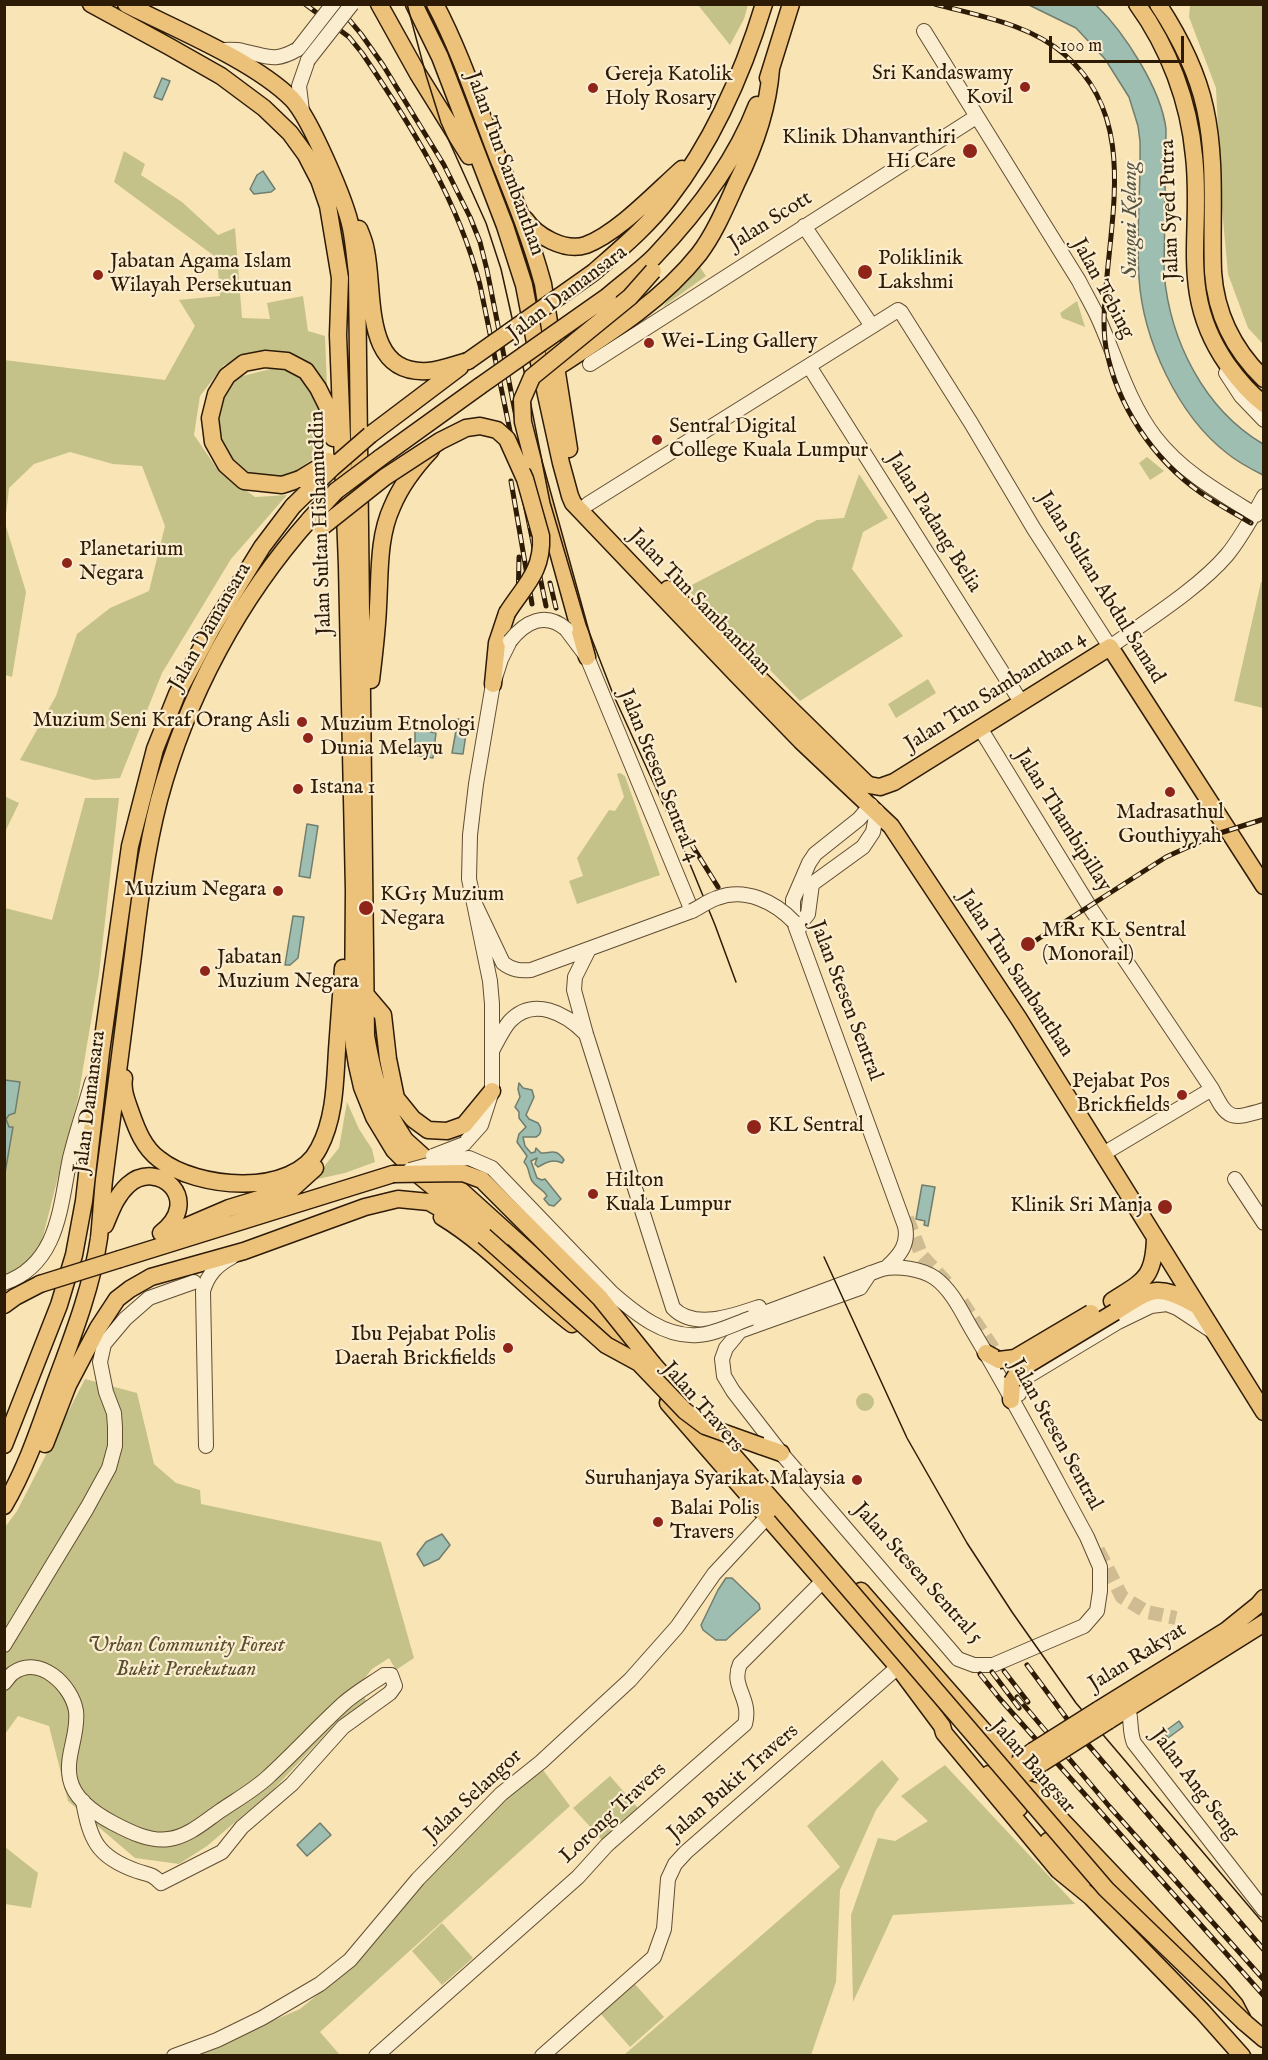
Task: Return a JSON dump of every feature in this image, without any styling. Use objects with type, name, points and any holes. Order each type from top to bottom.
[{"type":"main road","name":"Jalan Sultan Hishamuddin","points":[[91,4],[212,71],[264,108],[290,133],[306,155],[319,180],[331,223],[340,278],[338,335],[347,567],[354,890],[354,1046],[362,1087],[371,1109],[400,1145]]},
{"type":"main road","name":"Jalan Sultan Hishamuddin","points":[[126,4],[253,70],[287,95],[302,111],[341,197],[351,227],[357,273],[366,1036],[373,1076],[400,1145]]},
{"type":"main road","points":[[379,4],[418,74],[489,187]]},
{"type":"main road","name":"Jalan Tun Sambanthan","points":[[414,4],[440,57],[505,226],[524,285],[561,463],[573,503],[735,674],[801,741],[891,826],[1019,1019],[1197,1306],[1259,1394],[1263,1412]]},
{"type":"main road","name":"Jalan Tun Sambanthan","points":[[435,4],[455,47],[522,214],[543,284],[575,481],[588,504],[649,570],[837,756],[869,785],[880,787],[889,784]]},
{"type":"main road","points":[[753,41],[754,4]]},
{"type":"main road","name":"Jalan Damansara","points":[[4,1445],[59,1305],[74,1255],[85,1189],[101,1052],[130,846],[155,749],[177,694],[212,628],[262,547],[293,506],[370,435],[468,361],[594,272],[631,240],[669,199],[718,122],[753,41],[765,4]]},
{"type":"main road","name":"Jalan Damansara","points":[[4,1506],[16,1486],[35,1443],[72,1339],[99,1240],[130,973],[154,825],[180,735],[207,672],[230,631],[282,551],[316,523],[336,491],[608,296],[653,258],[706,196],[739,145],[771,69],[787,17],[798,4]]},
{"type":"main road","name":"Jalan Syed Putra","points":[[1137,4],[1154,30],[1168,59],[1187,114],[1196,171],[1194,272],[1204,320],[1223,358],[1244,386],[1263,404]]},
{"type":"main road","name":"Jalan Syed Putra","points":[[1158,4],[1190,61],[1205,108],[1211,152],[1213,272],[1220,314],[1237,347],[1263,379]]},
{"type":"main road","points":[[538,358],[544,368],[556,368],[633,316],[662,293],[699,254],[710,237],[743,170],[770,94],[771,69]]},
{"type":"main road","points":[[522,214],[533,229],[552,241],[568,246],[585,245],[615,228],[700,153]]},
{"type":"main road","points":[[587,657],[523,422],[522,400],[532,377],[630,297],[653,271],[706,196]]},
{"type":"main road","points":[[341,197],[356,219],[366,251],[375,328],[387,357],[397,365],[422,371],[468,361]]},
{"type":"main road","points":[[347,567],[336,512],[333,429],[327,406],[318,387],[306,371],[287,361],[265,359],[244,363],[227,376],[216,394],[210,418],[213,442],[226,465],[244,481],[282,486],[300,479],[370,435]]},
{"type":"main road","points":[[316,523],[440,441],[466,428],[480,426],[497,430],[507,439],[525,479],[541,536],[540,554],[533,577],[507,613],[497,643],[493,684]]},
{"type":"main road","points":[[363,734],[375,647],[380,562],[388,518],[402,485],[440,441]]},
{"type":"main road","name":"Jalan Tun Sambanthan 4","points":[[889,784],[1110,647]]},
{"type":"main road","name":"Jalan Sultan Abdul Samad","points":[[1110,647],[1259,867],[1263,886]]},
{"type":"main road","points":[[889,784],[887,802],[891,826]]},
{"type":"main road","points":[[130,973],[130,1021],[122,1088],[142,1140],[158,1159],[180,1172],[202,1179],[253,1182],[283,1178],[299,1171],[319,1149],[334,1100],[344,962],[354,890]]},
{"type":"main road","points":[[366,995],[383,1015],[388,1059],[396,1098],[413,1119],[428,1130],[447,1131],[464,1125],[492,1091]]},
{"type":"main road","points":[[151,1241],[229,1209],[292,1188],[309,1176],[328,1153],[335,1125],[337,1107],[334,1100]]},
{"type":"main road","name":"Jalan Travers","points":[[400,1145],[421,1177],[575,1306],[773,1508]]},
{"type":"main road","name":"Jalan Travers","points":[[400,1145],[652,1364],[773,1508],[824,1580],[898,1667],[942,1726]]},
{"type":"main road","points":[[4,1305],[40,1284],[385,1177],[463,1173],[482,1180],[600,1298],[652,1364]]},
{"type":"main road","points":[[99,1240],[110,1212],[130,1183],[146,1176],[163,1180],[169,1184],[179,1199],[176,1219],[151,1241],[120,1259]]},
{"type":"main road","points":[[4,1512],[14,1501],[44,1449],[68,1385],[98,1328],[117,1299],[142,1282],[160,1273],[244,1251],[365,1207],[406,1198],[429,1202],[441,1207],[479,1232]]},
{"type":"main road","points":[[389,1201],[415,1206],[445,1218],[513,1272],[570,1323],[650,1382]]},
{"type":"main road","points":[[457,1206],[479,1232],[606,1345],[639,1363],[685,1411],[705,1425],[781,1453]]},
{"type":"main road","points":[[1015,1400],[1012,1382],[1019,1370],[1112,1307],[1146,1278],[1152,1269],[1155,1238]]},
{"type":"main road","points":[[993,1357],[1015,1358],[1112,1307],[1155,1290],[1168,1291],[1197,1306]]},
{"type":"main road","points":[[773,1508],[823,1548],[1004,1754],[1036,1758],[1034,1791]]},
{"type":"main road","name":"Jalan Bangsar","points":[[773,1508],[1106,1888],[1263,2039]]},
{"type":"main road","name":"Jalan Rakyat","points":[[1007,1782],[1016,1779],[1036,1758],[1227,1630],[1258,1605],[1263,1598]]},
{"type":"main road","name":"Jalan Rakyat","points":[[1103,1715],[1128,1708],[1263,1623]]},
{"type":"main road","points":[[942,1726],[949,1729],[993,1778],[1007,1782],[1010,1795],[1017,1807],[1082,1879],[1091,1897]]},
{"type":"main road","points":[[942,1726],[944,1733],[967,1762],[1058,1870],[1091,1897],[1242,2055]]},
{"type":"main road","points":[[989,1774],[996,1774],[1002,1769],[1004,1754]]},
{"type":"main road","points":[[1017,1807],[1020,1793],[1028,1789],[1034,1791],[1218,1985],[1235,2005],[1244,2022]]},
{"type":"street","points":[[217,50],[240,50],[269,58],[286,56],[298,50],[333,4]]},
{"type":"street","points":[[302,111],[299,86],[308,60],[352,4]]},
{"type":"street","name":"Jalan Tebing","points":[[924,31],[1083,288],[1135,404],[1155,437],[1187,470],[1228,498],[1258,507]]},
{"type":"street","name":"Jalan Scott","points":[[590,364],[976,117]]},
{"type":"street","points":[[588,504],[872,326],[804,226]]},
{"type":"street","name":"Jalan Sultan Abdul Samad","points":[[872,326],[898,310],[901,312],[1034,529],[1110,647]]},
{"type":"street","points":[[1223,358],[1234,387],[1263,420]]},
{"type":"street","name":"Jalan Padang Belia","points":[[809,366],[1021,702]]},
{"type":"street","name":"Jalan Tun Sambanthan 4","points":[[1110,647],[1220,563],[1232,550],[1258,507]]},
{"type":"street","name":"Jalan Stesen Sentral 4","points":[[493,684],[501,659],[510,641],[521,627],[541,620],[556,621],[566,629],[587,657],[692,911]]},
{"type":"street","points":[[385,1177],[464,1144],[481,1125],[492,1091],[490,981],[469,879],[470,836],[476,783],[493,684]]},
{"type":"street","name":"Jalan Thambipillay","points":[[980,728],[1091,909],[1212,1089],[1223,1111],[1239,1117],[1263,1111]]},
{"type":"street","points":[[874,808],[873,832],[870,838],[863,847],[813,884],[808,914],[798,926],[793,913],[793,900],[809,863],[815,855],[874,808]]},
{"type":"street","name":"Jalan Stesen Sentral","points":[[385,1177],[447,1160],[469,1158],[481,1162],[492,1168],[579,1259],[630,1308],[644,1318],[674,1332],[698,1335],[751,1318],[887,1267],[899,1256],[903,1248],[907,1234],[905,1226],[798,926],[786,913],[768,902],[735,894],[717,898],[692,911],[531,970],[521,971],[511,969],[503,963],[474,902]]},
{"type":"street","name":"Jalan Stesen Sentral","points":[[589,949],[575,977],[574,990],[673,1308],[686,1318],[702,1320],[727,1317],[759,1307],[780,1306]]},
{"type":"street","points":[[492,1051],[511,1019],[524,1012],[538,1009],[565,1016],[586,1034]]},
{"type":"street","points":[[4,1283],[18,1277],[42,1256],[57,1226],[71,1156],[101,1052]]},
{"type":"street","points":[[1103,1154],[1212,1089]]},
{"type":"street","points":[[1235,1179],[1263,1223]]},
{"type":"street","points":[[4,1645],[110,1467],[115,1446],[116,1427],[100,1362],[105,1344],[125,1319],[150,1298],[198,1286],[220,1264],[244,1251]]},
{"type":"street","name":"Jalan Stesen Sentral","points":[[887,1267],[918,1271],[936,1279],[951,1295],[993,1357],[1087,1537],[1100,1568]]},
{"type":"street","points":[[781,1453],[724,1376],[722,1359],[726,1348],[740,1331],[860,1288],[870,1273]]},
{"type":"street","points":[[142,1282],[176,1274],[187,1276],[198,1286],[206,1446]]},
{"type":"street","points":[[1015,1400],[1020,1381],[1118,1322],[1151,1306],[1167,1304],[1178,1308],[1214,1332]]},
{"type":"street","name":"Jalan Stesen Sentral 5","points":[[781,1453],[958,1659],[966,1663],[983,1666],[1002,1662],[1084,1626],[1097,1611],[1100,1568]]},
{"type":"street","name":"Jalan Selangor","points":[[174,2055],[217,2040],[262,2018],[320,1984],[350,1960],[418,1880],[501,1794],[541,1762],[630,1680],[677,1627],[714,1574],[773,1508]]},
{"type":"street","name":"Lorong Travers","points":[[376,2055],[578,1877],[607,1845],[745,1724],[748,1714],[747,1705],[736,1677],[740,1664],[824,1580]]},
{"type":"street","name":"Jalan Bukit Travers","points":[[542,2055],[654,1957],[664,1929],[668,1879],[675,1864],[686,1852],[898,1667]]},
{"type":"street","points":[[4,1683],[13,1673],[26,1668],[42,1669],[65,1684],[72,1696],[76,1720],[69,1764],[70,1779],[75,1791],[91,1810],[112,1823],[138,1835],[163,1840],[191,1832],[267,1778],[345,1702],[384,1675],[391,1675],[395,1686],[390,1693],[343,1726],[292,1784],[242,1827],[222,1852],[161,1883],[152,1874],[138,1871],[106,1855],[90,1834],[83,1801]]},
{"type":"street","name":"Jalan Ang Seng","points":[[1128,1708],[1134,1743],[1263,1910]]},
{"type":"green space","points":[[698,5],[748,5],[744,19],[730,45]]},
{"type":"green space","points":[[1190,5],[1263,5],[1263,344],[1248,328],[1228,274],[1222,209],[1216,88],[1189,17]]},
{"type":"green space","points":[[124,151],[145,164],[141,175],[182,202],[218,235],[235,228],[242,318],[270,319],[267,303],[303,296],[308,331],[325,336],[327,386],[307,364],[267,350],[224,365],[200,396],[194,435],[218,470],[255,497],[287,495],[231,559],[162,673],[120,778],[94,780],[20,760],[56,696],[77,634],[110,608],[149,591],[165,526],[142,466],[113,464],[70,452],[34,464],[9,488],[5,523],[26,592],[12,677],[5,675],[4,360],[165,380],[195,326],[179,300],[220,296],[217,258],[114,182]]},
{"type":"green space","points":[[700,267],[706,276],[663,307],[672,293]]},
{"type":"green space","points":[[1077,301],[1085,327],[1062,318],[1060,313]]},
{"type":"green space","points":[[278,367],[304,376],[322,406],[325,450],[285,477],[249,474],[221,450],[215,427],[219,399],[239,377]]},
{"type":"green space","points":[[1147,457],[1164,471],[1150,480],[1139,463]]},
{"type":"green space","points":[[859,474],[888,518],[863,532],[852,569],[903,636],[800,701],[739,638],[686,588],[817,520],[844,518]]},
{"type":"green space","points":[[1261,582],[1264,583],[1263,708],[1234,701]]},
{"type":"green space","points":[[928,679],[936,693],[896,718],[888,704]]},
{"type":"green space","points":[[617,774],[625,776],[660,875],[577,904],[569,881],[583,876],[577,858],[609,810],[615,811],[624,797]]},
{"type":"green space","points":[[6,797],[19,803],[5,832],[4,799]]},
{"type":"green space","points":[[85,798],[119,798],[99,974],[78,1098],[39,1252],[17,1274],[5,1277],[5,908],[52,920]]},
{"type":"green space","points":[[347,1102],[359,1129],[372,1149],[375,1162],[345,1173],[313,1180],[339,1148]]},
{"type":"green space","name":"Urban Community Forest Bukit Persekutuan","points":[[85,1379],[137,1393],[154,1464],[176,1483],[200,1490],[201,1504],[381,1542],[414,1658],[396,1670],[389,1658],[372,1669],[359,1685],[367,1703],[337,1722],[273,1790],[207,1846],[179,1864],[135,1858],[68,1801],[49,1726],[18,1716],[5,1734],[5,1527],[17,1511]]},
{"type":"green space","points":[[865,1393],[871,1396],[874,1402],[871,1408],[865,1411],[859,1408],[856,1402],[859,1396]]},
{"type":"green space","points":[[882,1760],[899,1779],[876,1810],[840,1890],[836,1982],[811,2055],[624,2055],[840,1867],[807,1826]]},
{"type":"green space","points":[[945,1765],[1075,1904],[893,1915],[853,2002],[851,1915],[878,1838],[895,1841],[928,1821],[901,1796]]},
{"type":"green space","points":[[543,1770],[570,1806],[320,2032],[340,2055],[191,2056],[300,2009],[354,1965],[424,1883],[505,1797]]},
{"type":"green space","points":[[610,1776],[638,1808],[602,1840],[573,1808]]},
{"type":"green space","points":[[5,1847],[38,1873],[31,1908],[5,1904]]},
{"type":"green space","points":[[442,1923],[473,1958],[442,1985],[412,1951]]},
{"type":"green space","points":[[634,1983],[664,2017],[630,2047],[600,2013]]},
{"type":"shaded area","points":[[1029,5],[1096,5],[1130,46],[1149,80],[1163,113],[1166,129],[1164,273],[1174,323],[1182,348],[1207,392],[1223,412],[1263,444],[1263,475],[1228,454],[1210,438],[1179,398],[1156,351],[1142,302],[1139,278],[1140,141],[1129,97],[1105,59],[1076,28]]},
{"type":"shaded area","points":[[162,78],[170,81],[162,100],[154,97]]},
{"type":"shaded area","points":[[263,171],[275,189],[271,192],[254,194],[250,189],[257,175]]},
{"type":"shaded area","points":[[458,719],[468,721],[463,754],[452,753]]},
{"type":"shaded area","points":[[415,729],[436,733],[433,758],[415,755]]},
{"type":"shaded area","points":[[307,824],[318,826],[310,878],[299,876]]},
{"type":"shaded area","points":[[293,916],[304,917],[298,958],[290,965],[285,965]]},
{"type":"shaded area","points":[[5,1080],[20,1082],[15,1113],[6,1119],[9,1127],[13,1127],[5,1173]]},
{"type":"shaded area","points":[[519,1083],[523,1088],[532,1090],[534,1097],[526,1115],[538,1123],[541,1129],[536,1137],[523,1137],[525,1146],[531,1153],[535,1152],[536,1148],[541,1153],[556,1153],[564,1160],[562,1163],[552,1161],[538,1167],[535,1164],[537,1158],[531,1161],[537,1178],[545,1179],[561,1199],[554,1206],[549,1205],[544,1199],[547,1196],[532,1181],[524,1162],[527,1156],[517,1142],[519,1134],[526,1127],[515,1107],[520,1097]]},
{"type":"shaded area","points":[[922,1185],[935,1187],[928,1226],[924,1225],[925,1221],[916,1219]]},
{"type":"shaded area","points":[[442,1534],[450,1545],[439,1559],[424,1566],[417,1554],[426,1542]]},
{"type":"shaded area","points":[[726,1578],[732,1578],[759,1604],[760,1609],[726,1640],[716,1640],[703,1630],[701,1625]]},
{"type":"shaded area","points":[[1179,1721],[1183,1727],[1168,1738],[1164,1732]]},
{"type":"shaded area","points":[[320,1823],[331,1835],[307,1856],[297,1845]]},
{"type":"tunnel","points":[[907,1218],[922,1256],[949,1285]]},
{"type":"tunnel","points":[[962,1302],[1011,1375],[1024,1375]]},
{"type":"tunnel","points":[[1098,1550],[1122,1597],[1147,1612],[1176,1618]]},
{"type":"tram line","points":[[407,4],[441,123],[486,223],[501,269],[550,502],[586,624],[613,694],[685,852],[736,982]]},
{"type":"tram line","points":[[824,1257],[907,1438],[967,1543],[1012,1612],[1076,1703],[1264,1924]]},
{"type":"railway","points":[[305,4],[349,37],[362,53],[431,164],[459,223],[480,285],[546,606]]},
{"type":"railway","points":[[336,4],[383,65],[444,165],[470,217],[480,242],[487,270],[518,427]]},
{"type":"railway","points":[[935,4],[1020,28],[1051,44],[1065,55],[1086,78],[1101,103],[1110,130],[1114,158],[1113,217],[1104,330],[1111,369],[1128,410],[1140,430],[1167,464],[1201,493],[1251,523]]},
{"type":"railway","points":[[511,481],[532,604]]},
{"type":"railway","points":[[518,607],[519,557]]},
{"type":"railway","points":[[550,583],[556,608]]},
{"type":"railway","points":[[663,796],[718,887]]},
{"type":"railway","points":[[1027,946],[1166,857],[1217,834],[1264,819]]},
{"type":"railway","points":[[1027,1665],[1073,1727],[1264,1950]]},
{"type":"railway","points":[[1004,1671],[1028,1702]]},
{"type":"railway","points":[[992,1672],[1019,1708]]},
{"type":"railway","points":[[980,1674],[1264,1996]]},
{"type":"railway","points":[[1017,1697],[1109,1806],[1264,1980]]},
{"type":"place","name":"Sri Kandaswamy Kovil","points":[[1025,87]]},
{"type":"place","name":"Gereja Katolik Holy Rosary","points":[[593,88]]},
{"type":"place","name":"Klinik Dhanvanthiri Hi Care","points":[[970,151]]},
{"type":"place","name":"Poliklinik Lakshmi","points":[[865,272]]},
{"type":"place","name":"Jabatan Agama Islam Wilayah Persekutuan","points":[[98,275]]},
{"type":"place","name":"Wei-Ling Gallery","points":[[649,343]]},
{"type":"place","name":"Sentral Digital College Kuala Lumpur","points":[[657,440]]},
{"type":"place","name":"Planetarium Negara","points":[[67,563]]},
{"type":"place","name":"Muzium Seni Kraf Orang Asli","points":[[302,722]]},
{"type":"place","name":"Muzium Etnologi Dunia Melayu","points":[[308,738]]},
{"type":"place","name":"Istana 1","points":[[298,789]]},
{"type":"place","name":"Madrasathul Gouthiyyah","points":[[1170,792]]},
{"type":"place","name":"Muzium Negara","points":[[278,891]]},
{"type":"place","name":"KG15 Muzium Negara","points":[[366,908]]},
{"type":"place","name":"MR1 KL Sentral (Monorail)","points":[[1028,944]]},
{"type":"place","name":"Jabatan Muzium Negara","points":[[205,971]]},
{"type":"place","name":"Pejabat Pos Brickfields","points":[[1182,1095]]},
{"type":"place","name":"KL Sentral","points":[[754,1127]]},
{"type":"place","name":"Hilton Kuala Lumpur","points":[[593,1194]]},
{"type":"place","name":"Klinik Sri Manja","points":[[1165,1207]]},
{"type":"place","name":"Ibu Pejabat Polis Daerah Brickfields","points":[[508,1348]]},
{"type":"place","name":"Suruhanjaya Syarikat Malaysia","points":[[857,1480]]},
{"type":"place","name":"Balai Polis Travers","points":[[658,1522]]},
{"type":"water label","name":"Sungai Kelang","points":[[1131,220]]}]
